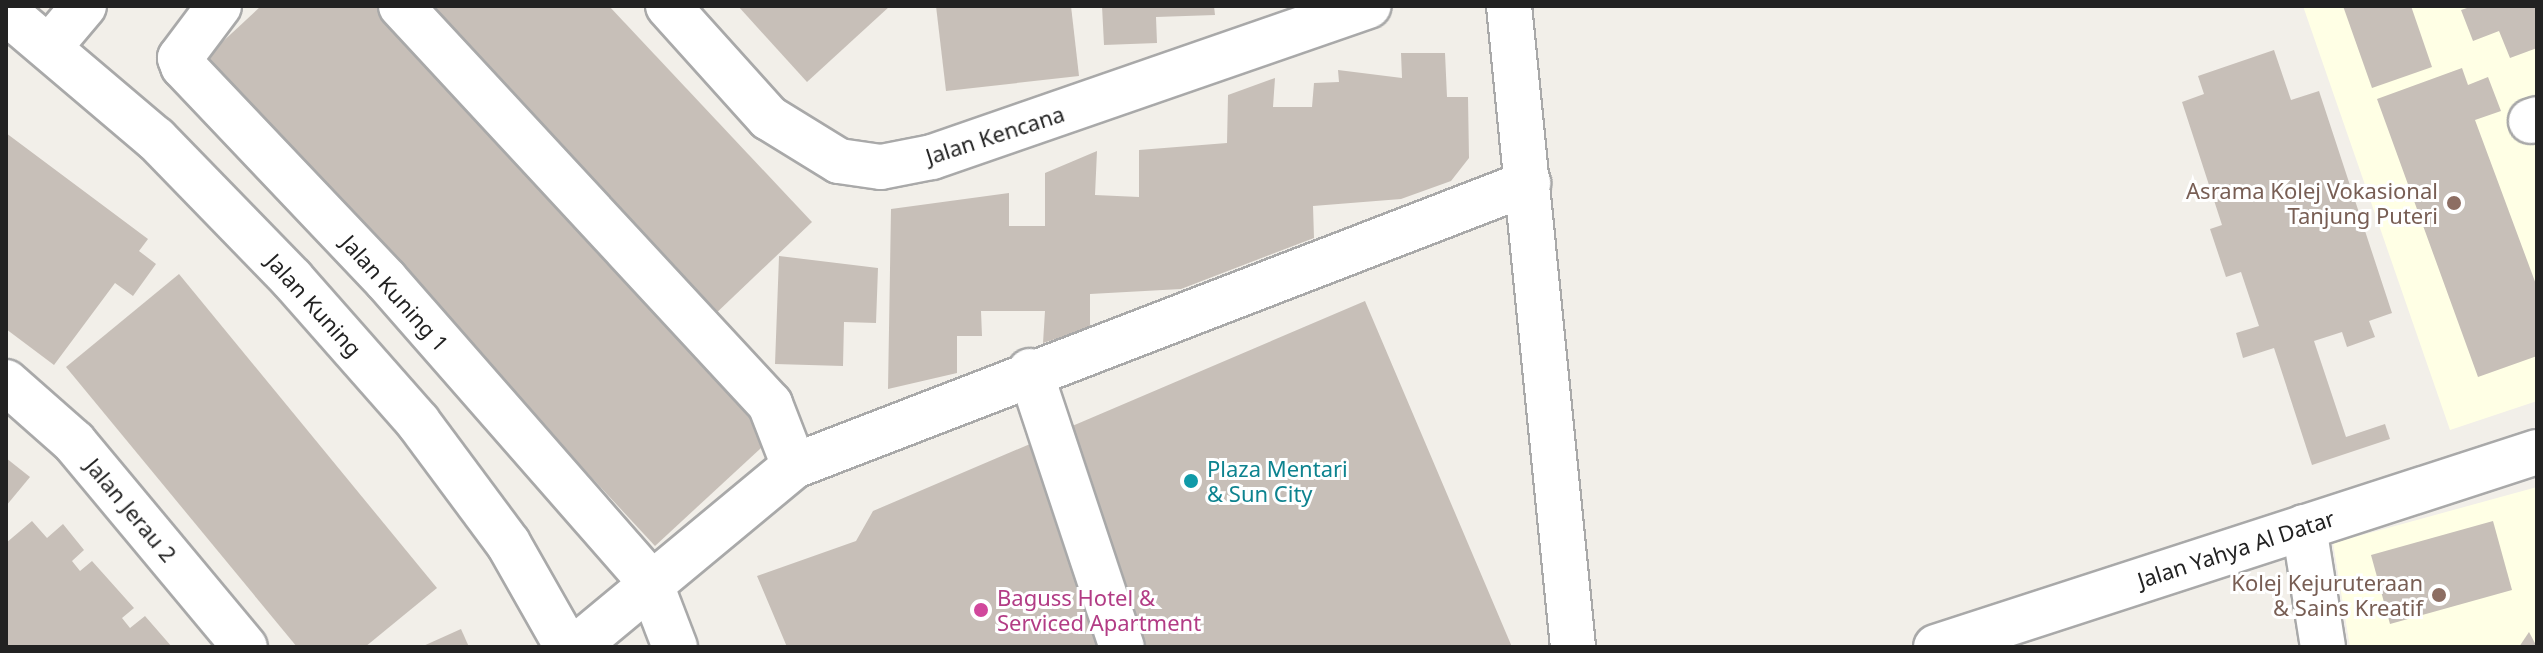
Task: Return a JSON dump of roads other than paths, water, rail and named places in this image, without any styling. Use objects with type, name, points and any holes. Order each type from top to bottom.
[{"type":"street","points":[[51,45],[84,6]]},
{"type":"street","name":"Jalan Kuning 1","points":[[219,6],[180,58],[183,66],[386,280],[650,582]]},
{"type":"street","points":[[401,6],[770,404],[794,466]]},
{"type":"street","name":"Jalan Kencana","points":[[668,6],[769,118],[839,161],[881,167],[932,157],[1271,25],[1369,6]]},
{"type":"street","points":[[1509,6],[1573,647]]},
{"type":"street","name":"Jalan Kuning","points":[[6,12],[51,45],[156,139],[418,422],[508,543],[567,647]]},
{"type":"street","points":[[576,647],[650,582],[794,466],[1030,371],[1528,183]]},
{"type":"street","points":[[1030,371],[1122,647]]},
{"type":"street","name":"Jalan Jerau 2","points":[[6,382],[74,442],[245,647]]},
{"type":"street","name":"Jalan Yahya Al Datar","points":[[1936,647],[2537,452]]},
{"type":"street","points":[[2304,527],[2323,647]]},
{"type":"street","points":[[650,582],[675,647]]},
{"type":"place","name":"Asrama Kolej Vokasional Tanjung Puteri","points":[[2454,203]]},
{"type":"place","name":"Plaza Mentari & Sun City","points":[[1191,481]]},
{"type":"place","name":"Kolej Kejuruteraan & Sains Kreatif","points":[[2439,595]]},
{"type":"place","name":"Baguss Hotel & Serviced Apartment","points":[[981,610]]}]
